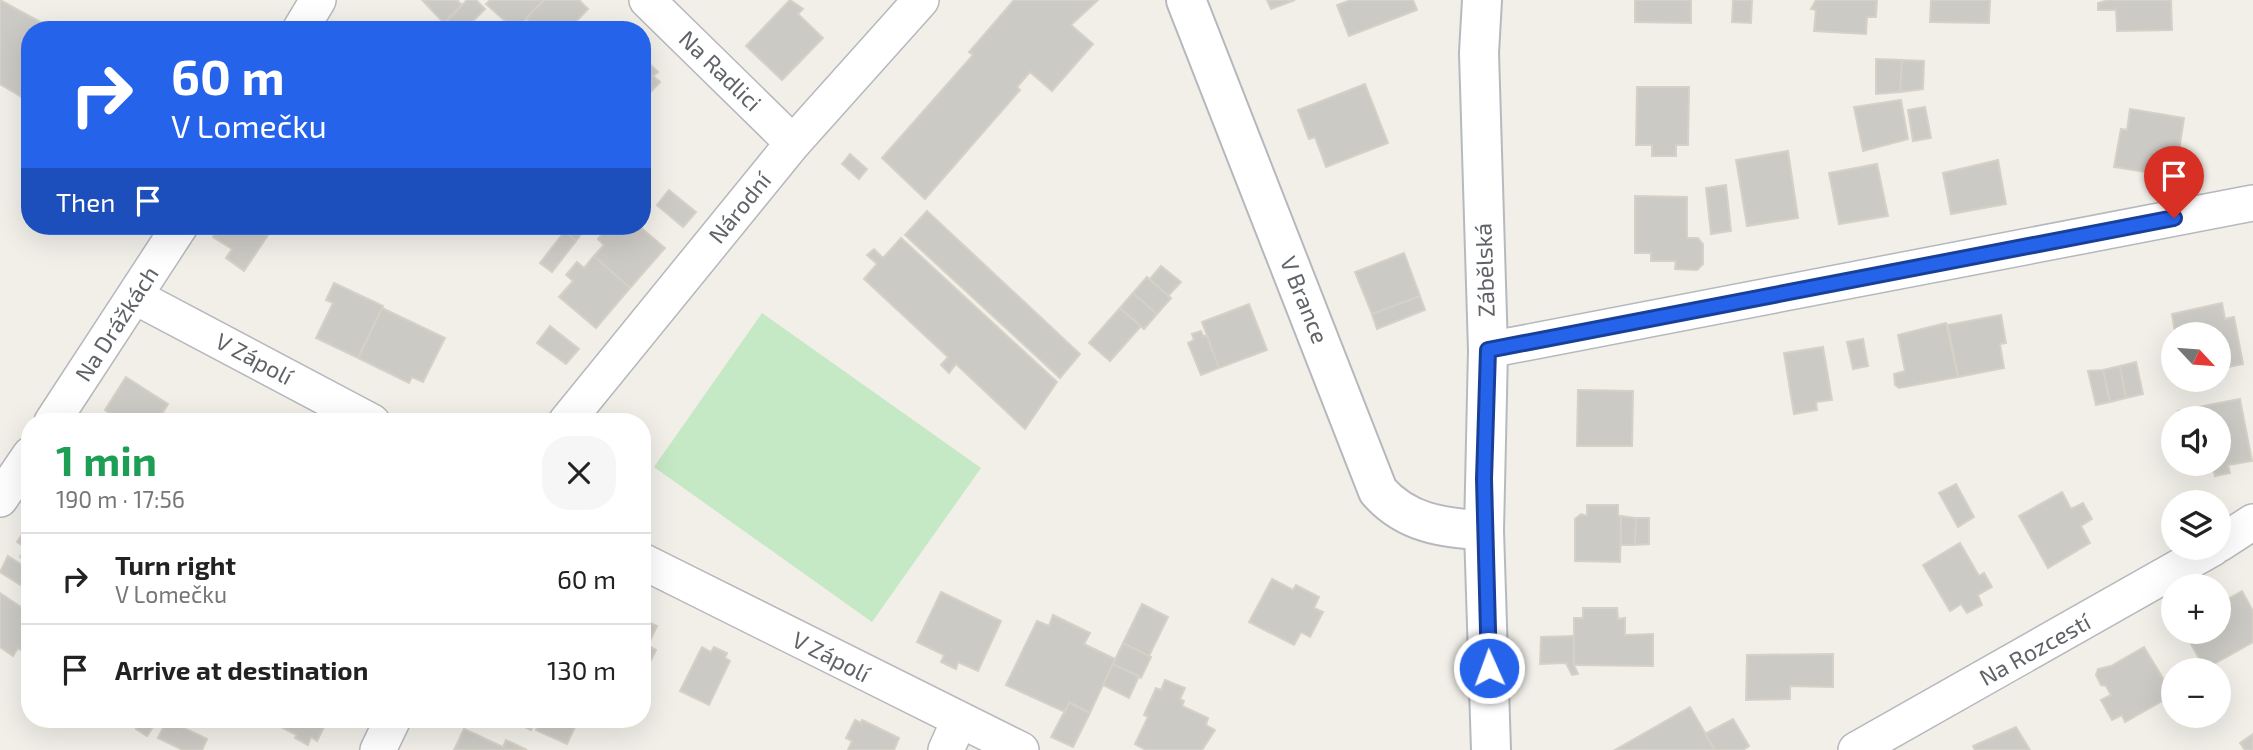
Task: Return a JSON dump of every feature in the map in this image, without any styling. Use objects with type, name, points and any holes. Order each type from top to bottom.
[{"type":"main road","name":"V Brance","points":[[1186,0],[1378,491],[1392,508],[1436,526],[1484,531]]},
{"type":"main road","name":"Zábělská","points":[[1482,0],[1479,53],[1488,350],[1484,531],[1491,750]]},
{"type":"street","points":[[305,21],[318,0]]},
{"type":"street","name":"Na Radlici","points":[[647,0],[793,143]]},
{"type":"street","name":"Národní","points":[[573,413],[793,143],[921,0]]},
{"type":"street","points":[[1488,350],[2253,203]]},
{"type":"street","name":"Na Drážkách","points":[[58,413],[174,235]]},
{"type":"street","name":"V Zápolí","points":[[136,297],[355,413]]},
{"type":"street","points":[[0,499],[21,468]]},
{"type":"street","points":[[2231,536],[2253,522]]},
{"type":"street","name":"Na Rozcestí","points":[[1856,750],[2192,560]]},
{"type":"street","name":"V Zápolí","points":[[651,566],[953,736],[1021,750]]},
{"type":"street","points":[[378,750],[389,728]]},
{"type":"green space","points":[[762,313],[981,468],[872,622],[654,467]]},
{"type":"building","points":[[0,0],[38,21],[21,21],[21,97],[0,84]]},
{"type":"building","points":[[422,0],[457,0],[462,5],[446,21],[442,21]]},
{"type":"building","points":[[467,0],[476,0],[485,9],[473,21],[447,21]]},
{"type":"building","points":[[490,0],[544,0],[524,21],[505,21],[486,4]]},
{"type":"building","points":[[544,0],[579,0],[588,9],[577,21],[529,21],[526,18]]},
{"type":"building","points":[[790,0],[803,9],[798,14],[823,38],[782,80],[746,46]]},
{"type":"building","points":[[1014,0],[1098,0],[1071,25],[1093,44],[1052,91],[1030,72],[1017,87],[1020,90],[925,199],[882,158],[973,55],[969,52]]},
{"type":"building","points":[[1267,0],[1295,0],[1271,9]]},
{"type":"building","points":[[1351,0],[1413,0],[1417,10],[1349,36],[1337,5]]},
{"type":"building","points":[[1635,0],[1691,0],[1691,23],[1635,22]]},
{"type":"building","points":[[1733,0],[1752,0],[1751,23],[1732,22]]},
{"type":"building","points":[[1816,0],[1877,0],[1876,17],[1867,17],[1866,34],[1814,31],[1816,10],[1811,9]]},
{"type":"building","points":[[1931,0],[1990,0],[1989,23],[1930,22]]},
{"type":"building","points":[[2109,0],[2171,0],[2172,30],[2117,31],[2116,10],[2098,10],[2098,3]]},
{"type":"building","points":[[1876,59],[1902,60],[1900,92],[1876,94]]},
{"type":"building","points":[[1902,60],[1924,61],[1923,89],[1900,92]]},
{"type":"building","points":[[651,65],[658,72],[653,76],[660,82],[651,92]]},
{"type":"building","points":[[1365,84],[1388,143],[1326,167],[1315,137],[1309,139],[1298,110]]},
{"type":"building","points":[[1637,87],[1689,87],[1688,145],[1676,145],[1676,156],[1652,156],[1652,145],[1636,145]]},
{"type":"building","points":[[1901,100],[1908,139],[1863,151],[1854,107]]},
{"type":"building","points":[[1925,107],[1931,138],[1913,141],[1908,110]]},
{"type":"building","points":[[2130,109],[2184,118],[2175,177],[2163,175],[2162,183],[2151,181],[2152,173],[2114,167],[2121,129],[2127,130]]},
{"type":"building","points":[[1788,151],[1798,218],[1747,226],[1736,160]]},
{"type":"building","points":[[850,154],[867,169],[859,179],[842,164]]},
{"type":"building","points":[[1998,160],[2006,204],[1951,214],[1943,173]]},
{"type":"building","points":[[1877,164],[1888,216],[1839,224],[1829,173]]},
{"type":"building","points":[[1726,185],[1731,231],[1711,234],[1706,188]]},
{"type":"building","points":[[669,190],[696,212],[683,227],[657,205]]},
{"type":"building","points":[[1635,196],[1687,197],[1687,238],[1698,238],[1703,244],[1703,264],[1697,270],[1675,269],[1676,261],[1651,261],[1651,253],[1635,253]]},
{"type":"building","points":[[927,211],[1080,354],[1060,378],[905,235]]},
{"type":"building","points":[[268,235],[244,271],[226,258],[232,249],[213,237]]},
{"type":"building","points":[[562,235],[569,235],[576,241],[552,272],[540,263]]},
{"type":"building","points":[[569,235],[580,235],[576,241]]},
{"type":"building","points":[[601,235],[650,235],[665,248],[630,288],[594,256],[604,245],[598,239]]},
{"type":"building","points":[[901,238],[1057,382],[1025,429],[956,364],[949,373],[941,365],[948,357],[864,279],[877,264],[867,255],[874,249],[883,258]]},
{"type":"building","points":[[1404,253],[1420,296],[1372,314],[1355,272]]},
{"type":"building","points":[[594,256],[630,288],[596,328],[559,297],[573,281],[566,275],[577,262],[584,268]]},
{"type":"building","points":[[1161,266],[1181,282],[1168,296],[1150,279]]},
{"type":"building","points":[[1147,277],[1171,298],[1157,314],[1133,293]]},
{"type":"building","points":[[334,283],[383,306],[358,358],[316,338],[333,303],[326,300]]},
{"type":"building","points":[[1133,293],[1157,314],[1144,329],[1120,308]]},
{"type":"building","points":[[1420,296],[1425,310],[1377,329],[1372,314]]},
{"type":"building","points":[[2222,303],[2225,319],[2234,317],[2243,364],[2231,366],[2231,322],[2173,322],[2172,314]]},
{"type":"building","points":[[1249,304],[1267,350],[1219,368],[1202,322]]},
{"type":"building","points":[[382,308],[445,338],[423,382],[412,377],[409,383],[358,358]]},
{"type":"building","points":[[1120,308],[1141,326],[1110,361],[1089,343]]},
{"type":"building","points":[[2001,315],[2006,343],[2000,344],[2004,368],[1958,377],[1948,325]]},
{"type":"building","points":[[1946,323],[1958,377],[1899,388],[1895,385],[1894,374],[1905,371],[1898,335]]},
{"type":"building","points":[[550,326],[579,349],[566,364],[537,343]]},
{"type":"building","points":[[1201,331],[1203,336],[1207,336],[1219,368],[1201,375],[1188,343],[1194,340],[1192,334]]},
{"type":"building","points":[[1863,339],[1868,366],[1853,369],[1847,342]]},
{"type":"building","points":[[1823,347],[1832,400],[1816,402],[1817,410],[1794,414],[1784,353]]},
{"type":"building","points":[[2136,362],[2143,394],[2126,398],[2120,366]]},
{"type":"building","points":[[2120,366],[2126,398],[2110,402],[2103,370]]},
{"type":"building","points":[[2103,370],[2110,402],[2096,405],[2088,371]]},
{"type":"building","points":[[126,377],[168,404],[162,413],[109,413],[105,410]]},
{"type":"building","points":[[1578,390],[1633,391],[1632,446],[1577,446]]},
{"type":"building","points":[[2240,399],[2252,461],[2231,464],[2231,406],[2204,406]]},
{"type":"building","points":[[1956,484],[1974,517],[1958,527],[1939,493]]},
{"type":"building","points":[[2062,492],[2071,509],[2083,503],[2092,519],[2081,526],[2090,543],[2048,568],[2019,516]]},
{"type":"building","points":[[1587,505],[1618,505],[1618,516],[1621,516],[1620,562],[1575,561],[1575,519],[1581,514],[1587,516]]},
{"type":"building","points":[[1621,516],[1636,518],[1635,545],[1621,545]]},
{"type":"building","points":[[1636,518],[1649,518],[1649,544],[1635,545]]},
{"type":"building","points":[[1960,543],[1979,576],[1984,573],[1992,587],[1978,595],[1982,605],[1967,613],[1961,604],[1950,611],[1923,565]]},
{"type":"building","points":[[8,556],[21,564],[21,585],[0,572]]},
{"type":"building","points":[[1272,579],[1293,590],[1296,585],[1319,597],[1314,608],[1323,612],[1310,637],[1301,632],[1294,645],[1249,622]]},
{"type":"building","points":[[2242,591],[2253,611],[2253,642],[2225,658],[2199,658],[2191,644],[2231,644],[2231,597]]},
{"type":"building","points":[[941,592],[1001,621],[978,671],[958,662],[956,669],[941,662],[944,655],[917,642]]},
{"type":"building","points":[[0,593],[21,607],[21,650],[18,648],[13,656],[0,647]]},
{"type":"building","points":[[1142,604],[1168,617],[1149,656],[1123,643]]},
{"type":"building","points":[[1583,608],[1617,608],[1618,619],[1625,618],[1625,635],[1653,634],[1653,666],[1574,665],[1574,618],[1583,618]]},
{"type":"building","points":[[1053,615],[1090,633],[1084,644],[1115,659],[1090,713],[1069,702],[1065,712],[1006,685],[1037,621],[1049,626]]},
{"type":"building","points":[[651,623],[657,626],[651,639]]},
{"type":"building","points":[[1574,636],[1574,665],[1578,674],[1572,675],[1566,663],[1540,664],[1541,637]]},
{"type":"building","points":[[1123,643],[1151,657],[1141,678],[1113,664]]},
{"type":"building","points":[[651,647],[656,650],[651,660]]},
{"type":"building","points":[[702,647],[711,652],[714,647],[727,653],[725,658],[730,661],[709,705],[680,691]]},
{"type":"building","points":[[2144,647],[2161,675],[2161,702],[2125,722],[2122,715],[2112,720],[2101,700],[2111,695],[2096,675],[2098,669],[2111,666]]},
{"type":"building","points":[[1833,654],[1833,687],[1790,686],[1790,699],[1746,700],[1747,655]]},
{"type":"building","points":[[1113,664],[1139,676],[1129,698],[1103,685]]},
{"type":"building","points":[[1165,680],[1185,688],[1180,699],[1184,701],[1182,706],[1208,718],[1206,725],[1215,730],[1202,750],[1146,750],[1135,744],[1148,717],[1144,715],[1156,688],[1161,690]]},
{"type":"building","points":[[1069,703],[1090,713],[1073,747],[1051,737]]},
{"type":"building","points":[[1690,707],[1715,750],[1615,750]]},
{"type":"building","points":[[1733,719],[1749,746],[1743,750],[1715,750],[1705,734]]},
{"type":"building","points":[[855,720],[861,723],[862,720],[899,738],[894,750],[848,750],[852,741],[846,738]]},
{"type":"building","points":[[2016,727],[2030,750],[1975,750],[1973,746]]},
{"type":"building","points":[[137,728],[152,728],[147,736]]},
{"type":"building","points":[[163,728],[184,728],[207,739],[202,750],[183,750],[158,738]]},
{"type":"building","points":[[283,728],[324,728],[317,741],[311,737],[308,745],[295,738],[297,735]]},
{"type":"building","points":[[537,728],[575,728],[567,744],[536,730]]},
{"type":"building","points":[[464,729],[503,747],[506,740],[527,750],[454,750]]},
{"type":"building","points":[[2253,734],[2253,750],[2245,750],[2240,743]]},
{"type":"route","points":[[1489,668],[1484,531],[1488,350],[2174,218]]}]
